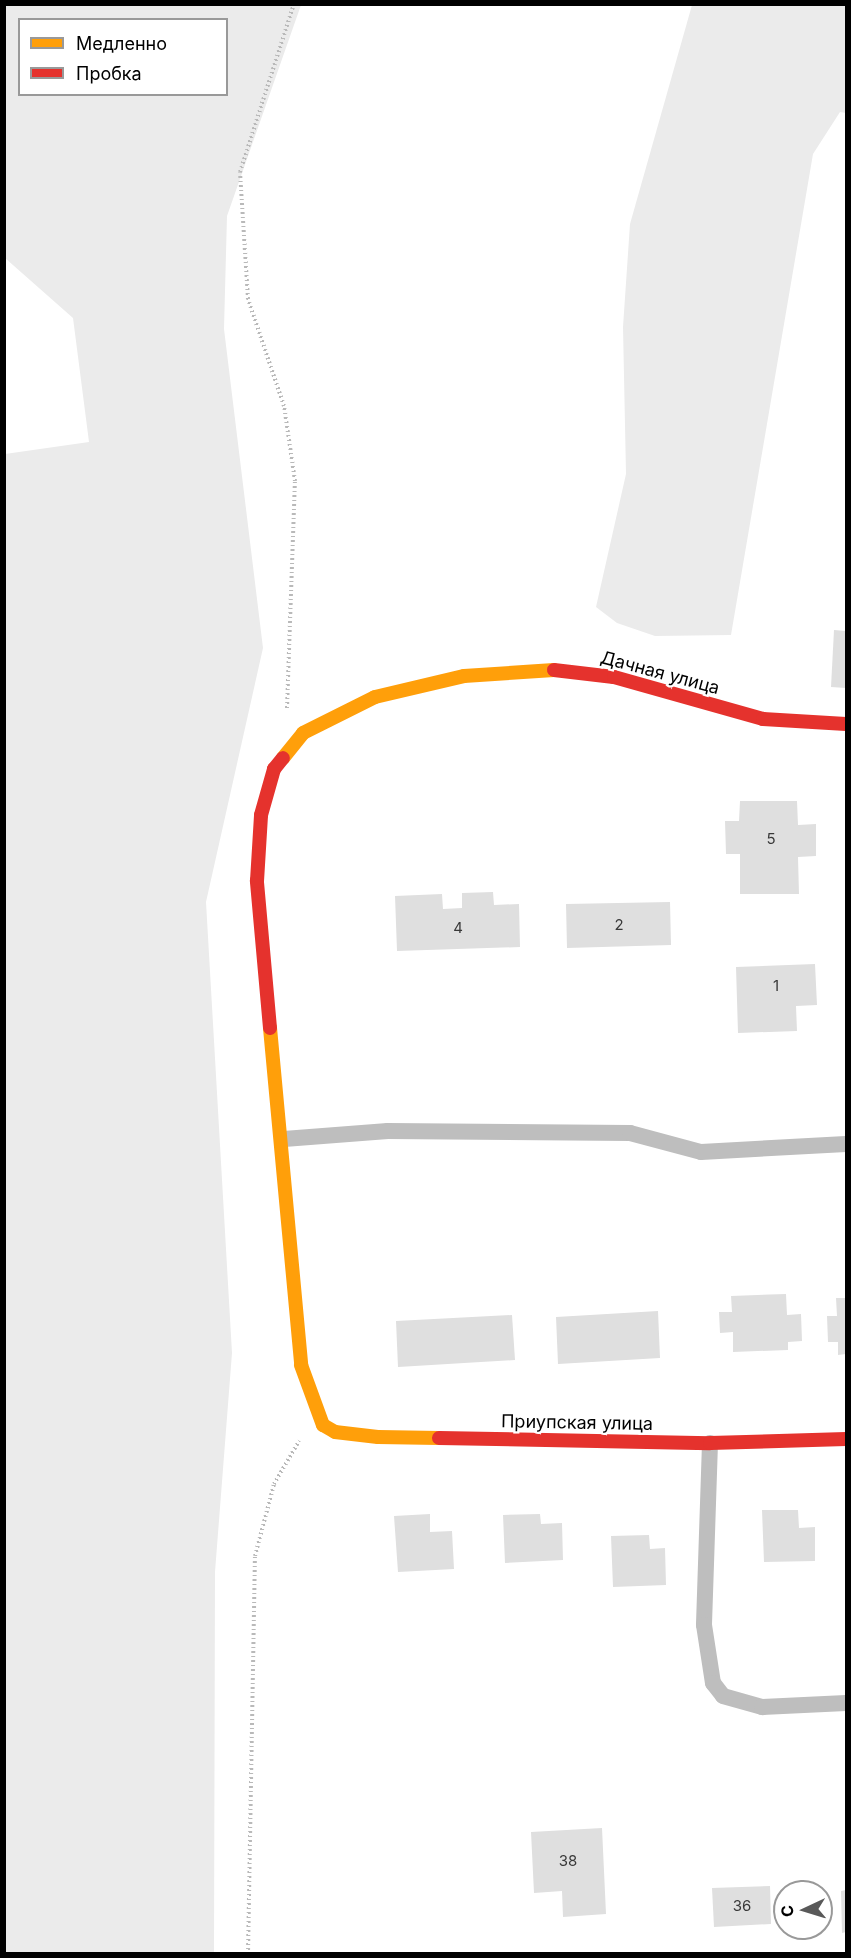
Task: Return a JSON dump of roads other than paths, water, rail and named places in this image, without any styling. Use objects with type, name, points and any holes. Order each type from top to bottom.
[{"type":"street","name":"Дачная улица","points":[[315,1414],[301,1365],[284,1139],[256,881],[264,794],[287,750],[303,733],[356,704],[464,676],[567,670],[764,719],[846,724]]},
{"type":"street","name":"Приупская улица","points":[[315,1414],[335,1432],[378,1437],[710,1443],[846,1439]]},
{"type":"lane","points":[[284,1139],[388,1131],[630,1132],[701,1152],[846,1144]]},
{"type":"lane","points":[[710,1443],[704,1625],[713,1683],[723,1696],[762,1707],[846,1703]]}]
